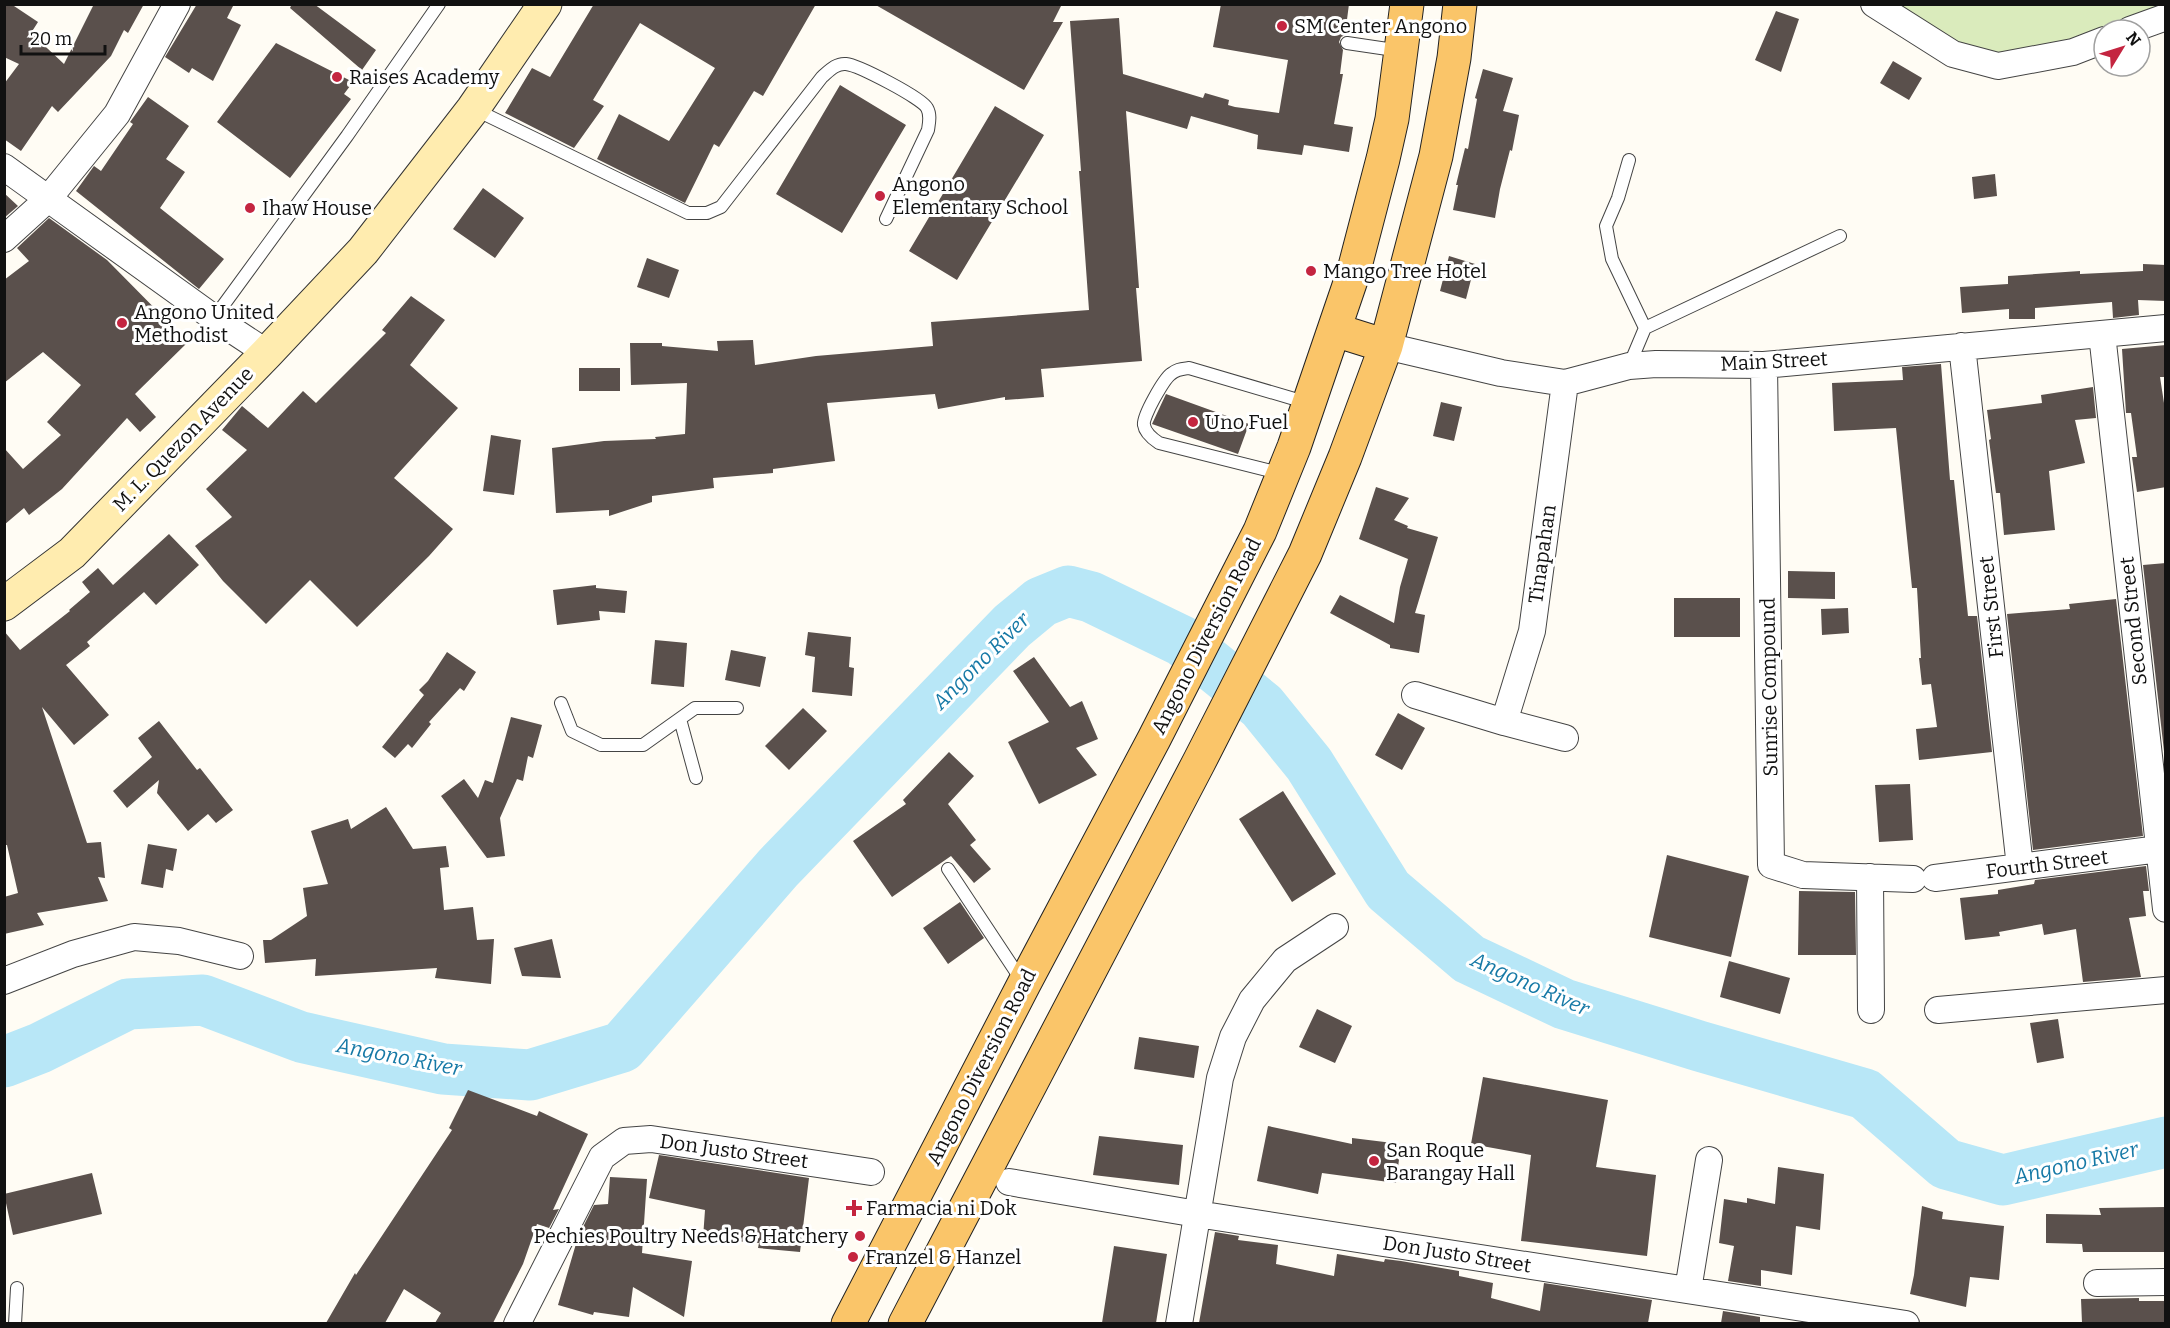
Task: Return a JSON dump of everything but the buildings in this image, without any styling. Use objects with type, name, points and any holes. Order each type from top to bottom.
[{"type":"main road","name":"M. L. Quezon Avenue","points":[[4,604],[72,553],[267,354],[363,250],[473,109],[545,4]]},
{"type":"main road","name":"Angono Diversion Road","points":[[848,1323],[1154,739],[1260,531],[1309,404],[1353,274],[1383,159],[1402,51],[1407,4]]},
{"type":"main road","points":[[905,1323],[1199,762],[1305,554],[1346,457],[1386,346],[1425,200],[1454,58],[1460,4]]},
{"type":"main road","points":[[1402,51],[1454,58]]},
{"type":"main road","points":[[1335,330],[1386,346]]},
{"type":"street","points":[[4,239],[48,199],[117,114],[177,4]]},
{"type":"street","points":[[1874,4],[1953,54],[1998,66],[2073,52],[2092,45]]},
{"type":"street","points":[[4,167],[267,354]]},
{"type":"street","name":"Main Street","points":[[1386,346],[1501,373],[1565,382],[1629,366],[1764,365],[2166,328]]},
{"type":"street","name":"Second Street","points":[[2102,334],[2166,909]]},
{"type":"street","name":"First Street","points":[[1962,346],[2020,867]]},
{"type":"street","name":"Sunrise Compound","points":[[1764,365],[1771,865],[1803,875],[1924,878]]},
{"type":"street","name":"Tinapahan","points":[[1504,723],[1532,631],[1565,382]]},
{"type":"street","points":[[1415,695],[1504,723],[1565,738]]},
{"type":"street","name":"Fourth Street","points":[[1924,878],[2159,849]]},
{"type":"street","points":[[1870,877],[1871,1010]]},
{"type":"street","points":[[1179,1323],[1220,1078],[1233,1037],[1252,1000],[1285,960],[1335,927]]},
{"type":"street","points":[[4,981],[73,954],[134,937],[179,941],[240,956]]},
{"type":"street","points":[[1938,1010],[2166,990]]},
{"type":"street","name":"Don Justo Street","points":[[517,1323],[602,1157],[624,1141],[651,1139],[871,1172]]},
{"type":"street","points":[[1688,1290],[1709,1160]]},
{"type":"street","name":"Don Justo Street","points":[[1009,1182],[1197,1214],[1906,1323]]},
{"type":"street","points":[[2097,1283],[2166,1282]]},
{"type":"lane","points":[[214,318],[347,136],[439,4]]},
{"type":"lane","points":[[1347,43],[1402,51]]},
{"type":"lane","points":[[473,109],[688,213],[707,213],[721,207],[822,77],[835,66],[844,63],[861,68],[927,106],[930,119],[928,130],[886,219]]},
{"type":"lane","points":[[1629,160],[1618,198],[1606,225],[1612,260],[1645,328]]},
{"type":"lane","points":[[1629,366],[1645,328],[1840,236]]},
{"type":"lane","points":[[1283,474],[1159,443],[1149,436],[1144,426],[1144,418],[1168,376],[1180,369],[1189,368],[1309,404]]},
{"type":"lane","points":[[561,703],[572,731],[601,745],[643,745],[696,708],[737,708]]},
{"type":"lane","points":[[680,719],[696,778]]},
{"type":"lane","points":[[948,869],[1024,984]]},
{"type":"lane","points":[[15,1323],[17,1288]]},
{"type":"green space","points":[[1896,5],[2165,5],[2132,18],[2092,18],[2092,34],[2068,43],[1999,57],[1956,45]]},
{"type":"waterway","name":"Angono River","points":[[4,1062],[40,1048],[128,1004],[203,1000],[301,1037],[443,1069],[530,1075],[622,1047],[778,868],[1012,626],[1041,602],[1068,591],[1091,597],[1182,641],[1262,706],[1309,764],[1388,890],[1469,959],[1564,1004],[1865,1094],[1946,1164],[2003,1180],[2166,1142]]},
{"type":"place","name":"SM Center Angono","points":[[1282,26]]},
{"type":"place","name":"Raises Academy","points":[[337,77]]},
{"type":"place","name":"Angono Elementary School","points":[[880,196]]},
{"type":"place","name":"Ihaw House","points":[[250,208]]},
{"type":"place","name":"Mango Tree Hotel","points":[[1311,271]]},
{"type":"place","name":"Angono United Methodist","points":[[122,323]]},
{"type":"place","name":"Uno Fuel","points":[[1193,422]]},
{"type":"place","name":"San Roque Barangay Hall","points":[[1374,1161]]},
{"type":"place","name":"Farmacia ni Dok","points":[[854,1208]]},
{"type":"place","name":"Pechies Poultry Needs & Hatchery","points":[[860,1236]]},
{"type":"place","name":"Franzel & Hanzel","points":[[853,1257]]}]
